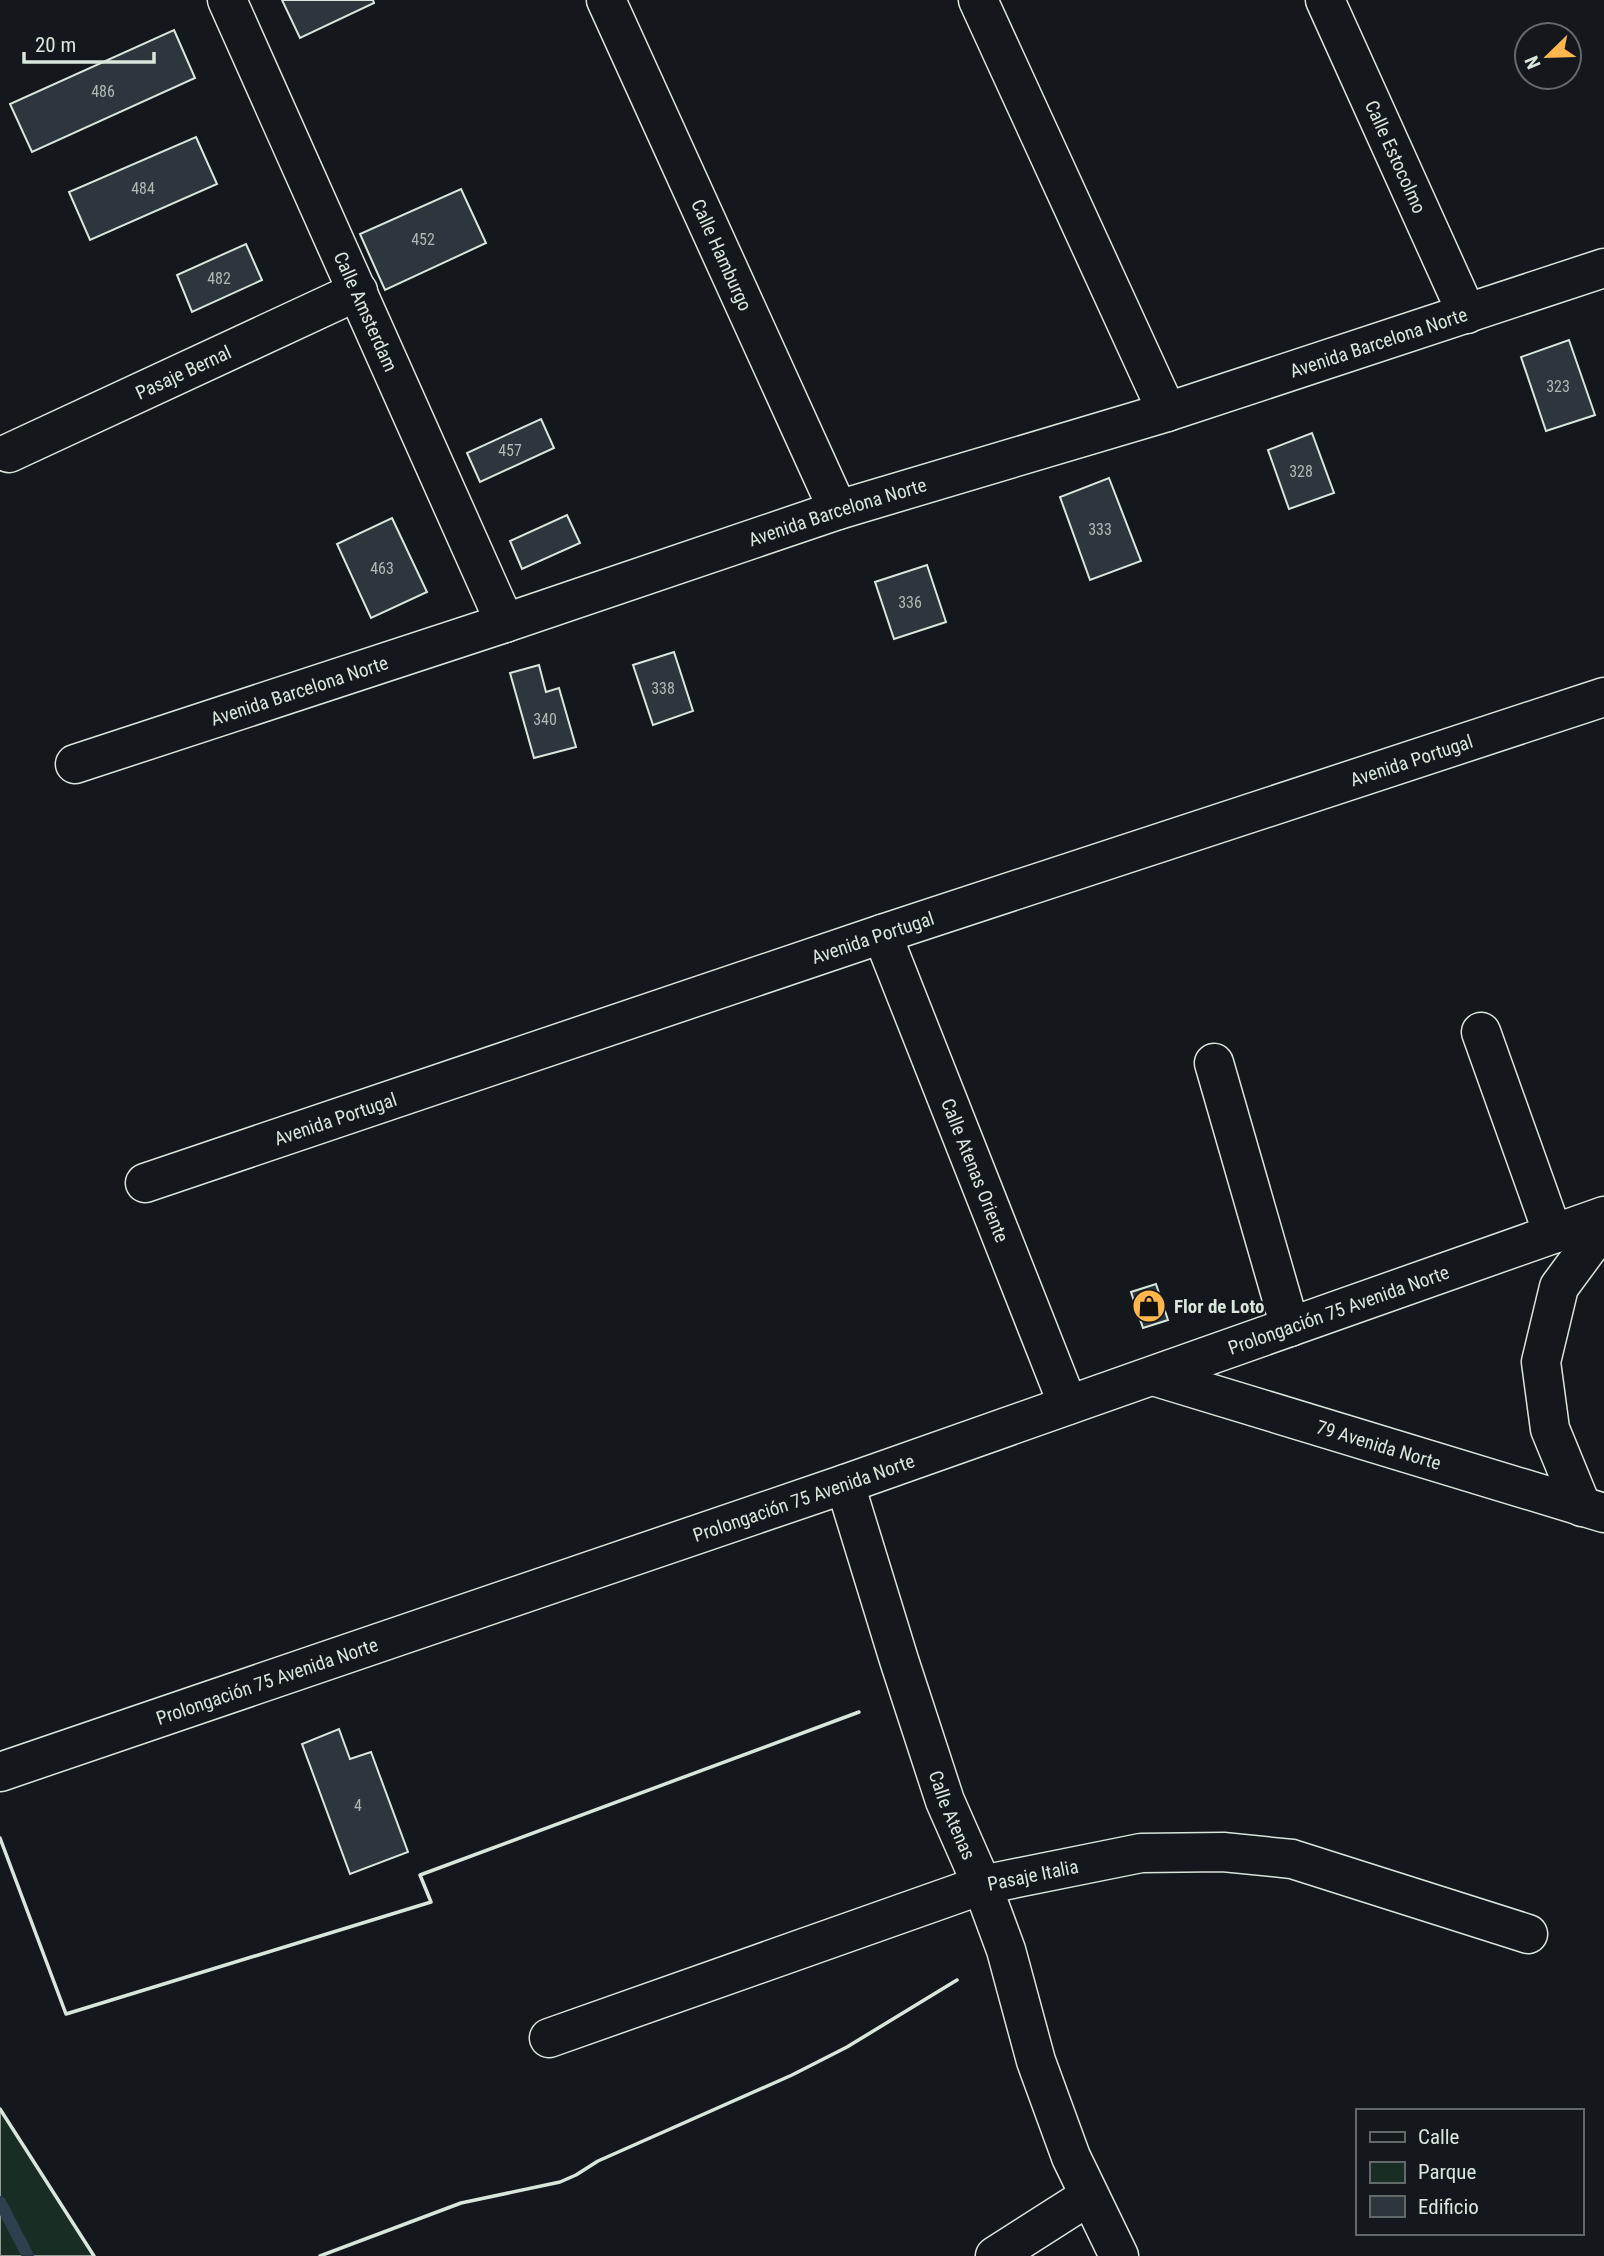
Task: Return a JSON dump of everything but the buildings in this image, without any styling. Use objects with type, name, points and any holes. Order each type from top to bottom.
[{"type":"street","name":"Calle Amsterdam","points":[[227,0],[505,622]]},
{"type":"street","name":"Calle Hamburgo","points":[[606,0],[838,510]]},
{"type":"street","points":[[978,0],[1167,412]]},
{"type":"street","name":"Calle Estocolmo","points":[[1325,0],[1467,314]]},
{"type":"street","name":"Avenida Barcelona Norte","points":[[75,764],[838,510],[1167,412],[1604,268]]},
{"type":"street","name":"Pasaje Bernal","points":[[9,453],[358,291]]},
{"type":"street","name":"Avenida Portugal","points":[[145,1183],[883,934],[1604,697]]},
{"type":"street","name":"Calle Atenas Oriente","points":[[883,934],[1068,1405]]},
{"type":"street","points":[[1482,1032],[1553,1234]]},
{"type":"street","points":[[1214,1063],[1290,1327]]},
{"type":"street","name":"Prolongación 75 Avenida Norte","points":[[0,1772],[845,1484],[1604,1216]]},
{"type":"street","points":[[1593,1510],[1549,1429],[1541,1362],[1559,1287],[1604,1226]]},
{"type":"street","name":"79 Avenida Norte","points":[[1153,1376],[1593,1510]]},
{"type":"street","name":"Calle Atenas","points":[[845,1484],[946,1801],[1006,1950],[1036,2061],[1071,2157],[1119,2256]]},
{"type":"street","name":"Pasaje Italia","points":[[549,2038],[982,1885],[1141,1853],[1223,1852],[1292,1859],[1528,1934]]},
{"type":"street","points":[[995,2256],[1089,2196]]},
{"type":"green space","points":[[0,2109],[94,2256],[0,2256]]},
{"type":"waterway","points":[[0,2202],[28,2256]]},
{"type":"wall","points":[[0,1838],[66,2014],[431,1902],[420,1875],[859,1712]]},
{"type":"wall","points":[[320,2256],[461,2203],[560,2182],[598,2161],[792,2075],[847,2047],[957,1980]]},
{"type":"wall","points":[[0,2109],[94,2256]]},
{"type":"place","name":"Flor de Loto","points":[[1149,1306]]}]
